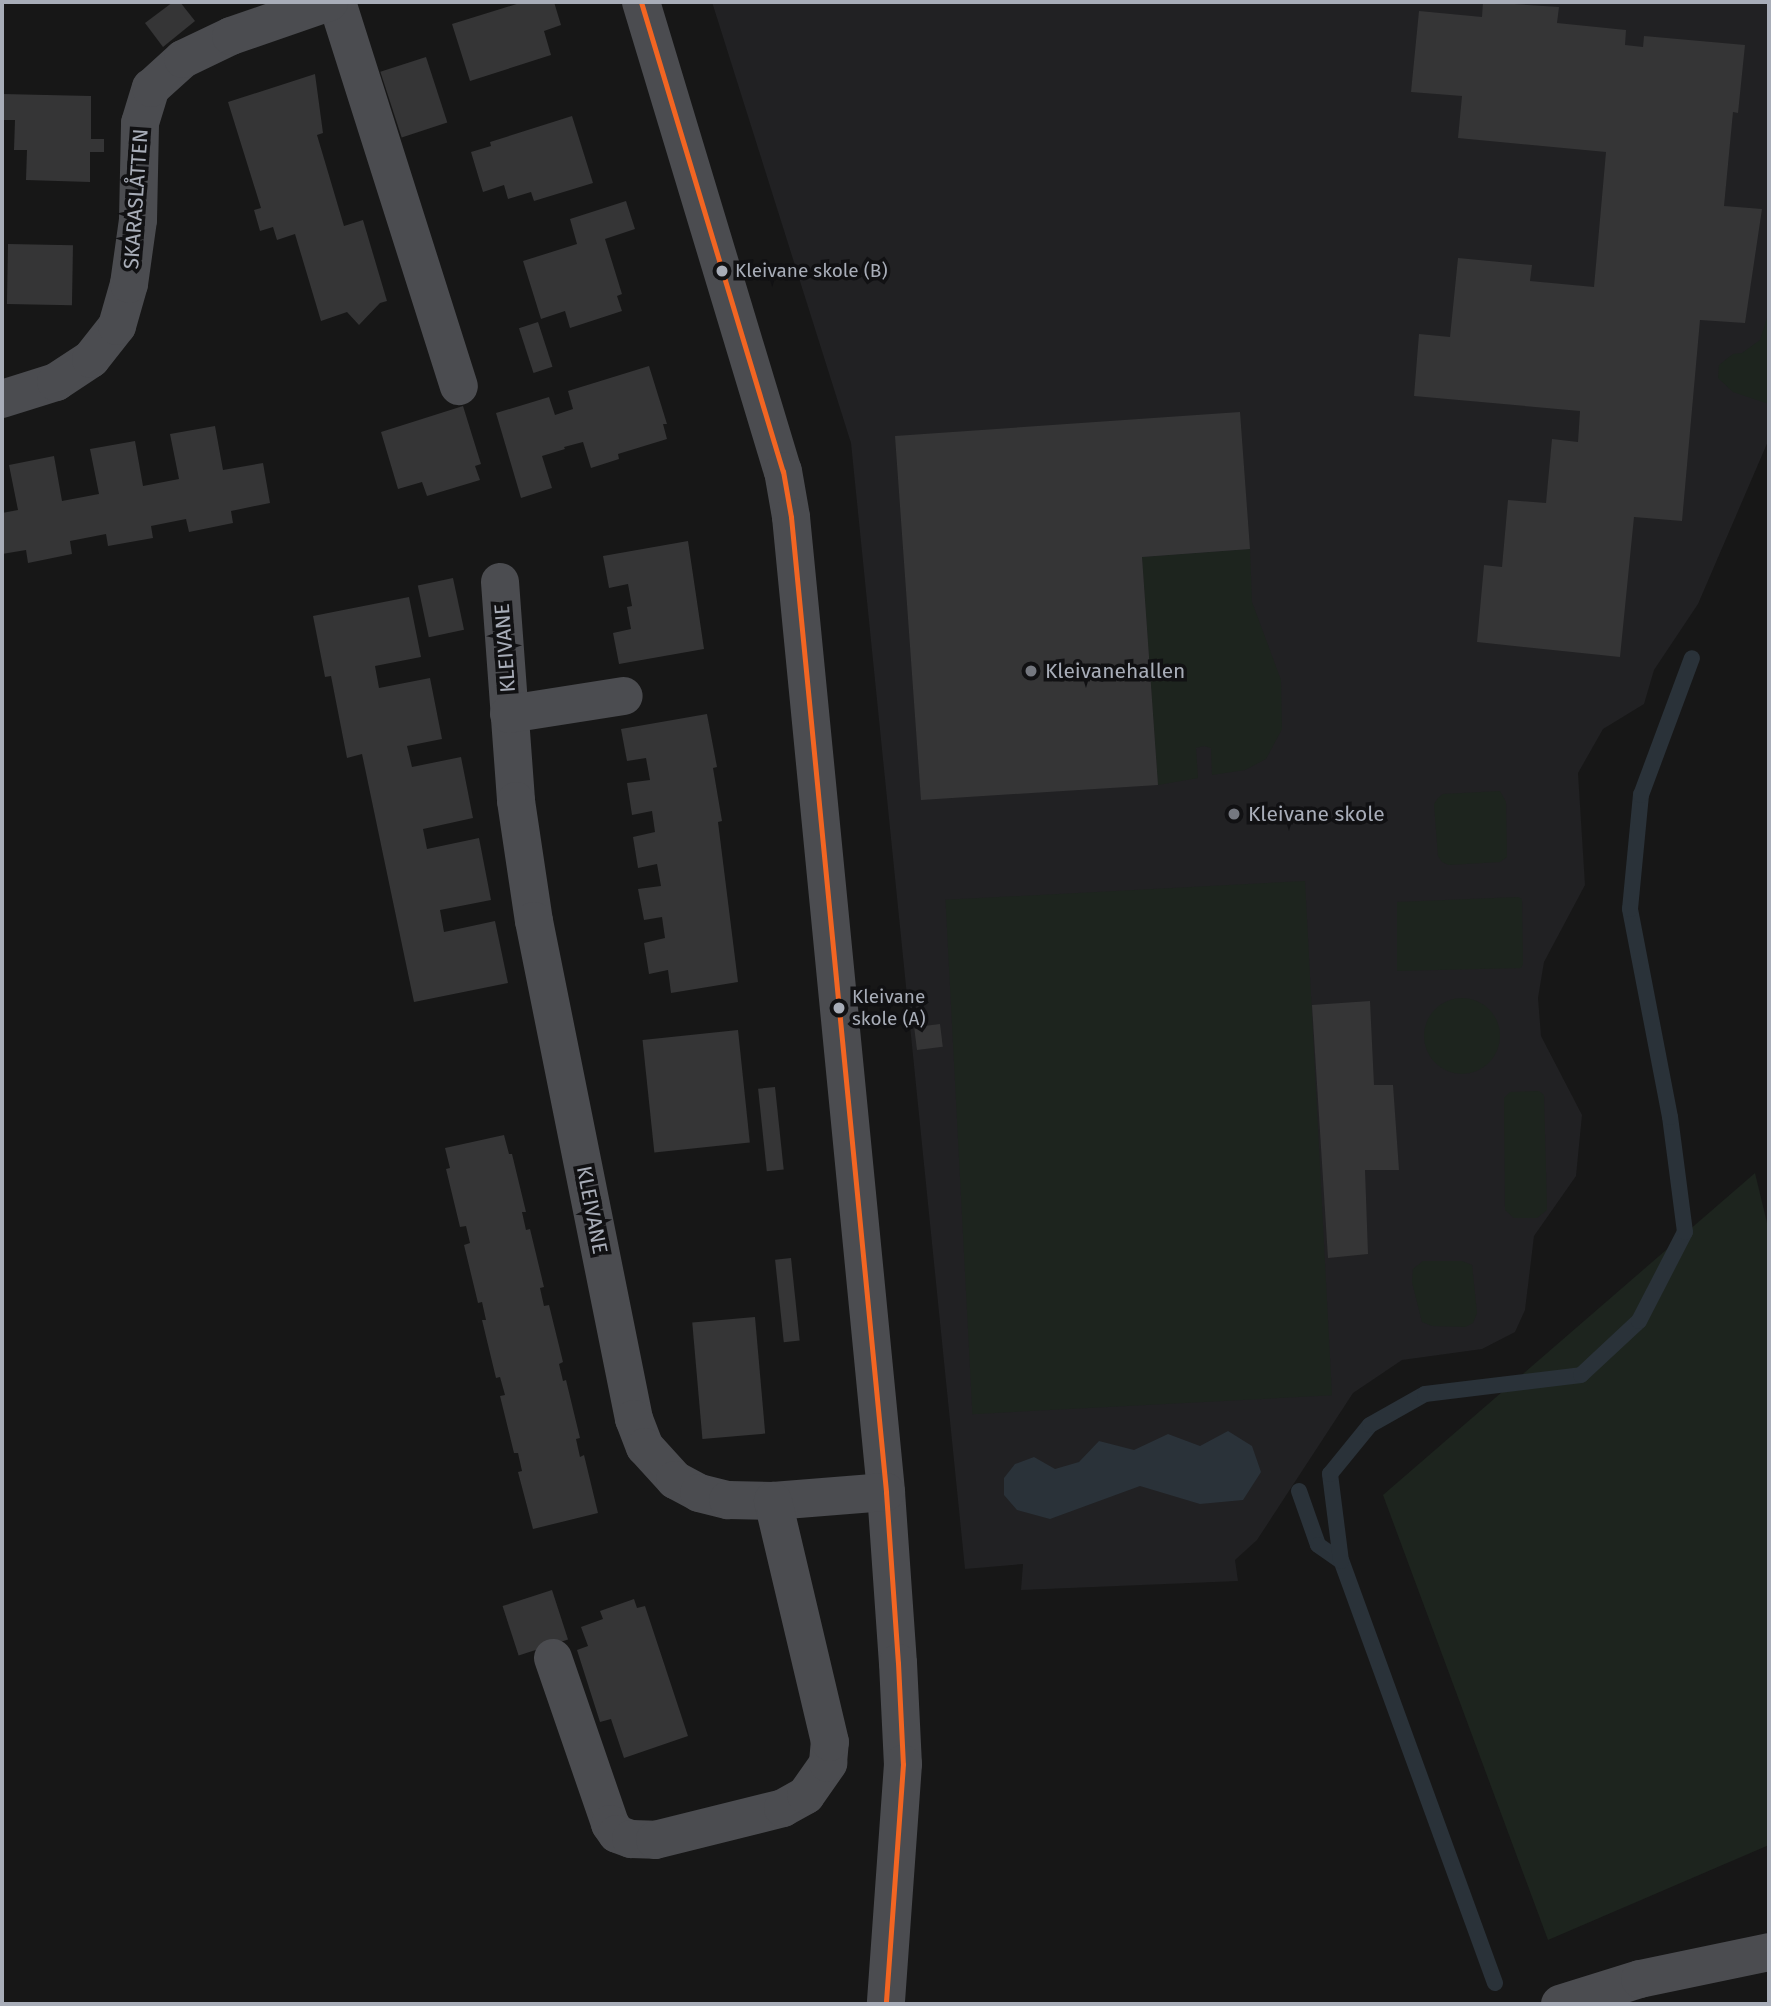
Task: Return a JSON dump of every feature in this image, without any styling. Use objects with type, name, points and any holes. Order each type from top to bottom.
[{"type":"street","name":"SKARASLÅTTEN","points":[[2,399],[56,382],[91,359],[117,326],[129,284],[138,220],[140,123],[151,88],[183,59],[195,53],[231,36],[329,2]]},
{"type":"street","points":[[337,2],[459,386]]},
{"type":"street","points":[[641,2],[780,462],[791,517],[886,1492],[903,1765],[886,2004]]},
{"type":"street","name":"KLEIVANE","points":[[500,582],[516,801],[534,921],[634,1419],[645,1447],[676,1480],[699,1493],[728,1500],[773,1501],[886,1492]]},
{"type":"street","name":"KLEIVANE","points":[[509,714],[624,696]]},
{"type":"street","points":[[553,1658],[610,1824],[617,1834],[631,1839],[655,1840],[783,1808],[806,1795],[828,1763],[831,1742],[773,1501]]},
{"type":"street","points":[[1560,2004],[1640,1979],[1769,1952]]},
{"type":"shaded area","name":"Kleivane skole","points":[[712,2],[1769,2],[1769,439],[1698,604],[1654,670],[1644,704],[1603,729],[1578,773],[1585,885],[1544,962],[1538,998],[1541,1036],[1582,1115],[1576,1176],[1534,1236],[1525,1310],[1515,1332],[1482,1349],[1402,1360],[1353,1393],[1257,1540],[1235,1560],[1238,1581],[1021,1590],[1023,1564],[965,1569],[851,443]]},
{"type":"shaded area","points":[[1769,312],[1769,404],[1733,392],[1718,378],[1719,365],[1733,354],[1742,353],[1760,340]]},
{"type":"shaded area","points":[[1250,549],[1252,602],[1281,680],[1282,729],[1266,759],[1245,770],[1212,775],[1211,748],[1204,746],[1196,748],[1198,778],[1158,785],[1142,557]]},
{"type":"shaded area","points":[[1500,791],[1506,802],[1507,857],[1500,862],[1449,865],[1442,862],[1438,856],[1434,804],[1438,798],[1443,794]]},
{"type":"shaded area","name":"Kleivane skole","points":[[1305,881],[1332,1395],[972,1414],[945,900]]},
{"type":"shaded area","points":[[1522,899],[1521,968],[1397,971],[1397,902]]},
{"type":"shaded area","points":[[1455,998],[1469,998],[1483,1004],[1494,1015],[1500,1036],[1497,1051],[1489,1063],[1469,1074],[1455,1074],[1441,1068],[1430,1057],[1424,1043],[1424,1029],[1430,1015],[1441,1004]]},
{"type":"shaded area","points":[[1539,1091],[1544,1095],[1547,1210],[1537,1218],[1514,1218],[1505,1210],[1504,1098],[1510,1092]]},
{"type":"shaded area","points":[[1755,1173],[1769,1231],[1769,1845],[1548,1940],[1383,1495]]},
{"type":"shaded area","points":[[1423,1261],[1462,1261],[1472,1265],[1477,1313],[1473,1323],[1465,1327],[1432,1326],[1422,1322],[1412,1282],[1413,1269]]},
{"type":"shaded area","points":[[1228,1431],[1252,1446],[1261,1472],[1243,1500],[1200,1504],[1140,1486],[1050,1519],[1017,1510],[1004,1495],[1004,1478],[1015,1464],[1034,1457],[1055,1469],[1079,1462],[1099,1441],[1134,1450],[1168,1434],[1200,1446]]},
{"type":"building","points":[[173,2],[180,2],[195,21],[163,47],[145,23]]},
{"type":"building","points":[[523,2],[554,2],[561,25],[544,31],[551,55],[470,81],[452,24]]},
{"type":"building","points":[[1483,2],[1559,7],[1557,23],[1626,30],[1625,45],[1643,47],[1644,36],[1745,45],[1738,113],[1733,112],[1724,206],[1762,209],[1745,323],[1700,320],[1682,521],[1634,517],[1620,657],[1477,642],[1484,565],[1502,567],[1508,500],[1546,503],[1552,439],[1578,442],[1580,411],[1414,396],[1419,334],[1450,337],[1458,258],[1532,265],[1530,281],[1594,287],[1606,152],[1458,138],[1462,96],[1411,92],[1419,11],[1482,17]]},
{"type":"building","points":[[426,57],[447,123],[402,137],[380,72]]},
{"type":"building","points":[[315,74],[323,133],[317,135],[344,226],[363,220],[387,301],[380,303],[359,325],[347,312],[321,321],[295,234],[277,240],[273,227],[260,231],[254,210],[261,208],[228,102]]},
{"type":"building","points":[[2,94],[91,96],[91,139],[104,139],[104,152],[90,152],[90,182],[26,180],[27,150],[14,150],[15,120],[2,120]]},
{"type":"building","points":[[572,116],[593,183],[534,201],[531,192],[508,199],[504,185],[483,192],[471,152],[491,146],[490,142]]},
{"type":"building","points":[[626,201],[635,229],[605,239],[622,294],[617,296],[622,311],[570,328],[565,311],[541,319],[523,261],[577,244],[570,219]]},
{"type":"building","points":[[8,244],[73,245],[72,305],[7,304]]},
{"type":"building","points":[[538,322],[553,367],[534,373],[519,328]]},
{"type":"building","points":[[649,366],[667,424],[663,424],[667,439],[618,454],[619,459],[591,468],[583,442],[564,447],[565,449],[542,456],[552,488],[521,498],[496,413],[549,397],[555,415],[573,409],[568,391]]},
{"type":"building","points":[[463,406],[481,464],[475,466],[480,480],[427,496],[422,482],[398,489],[381,432]]},
{"type":"building","name":"Kleivanehallen","points":[[1240,412],[1250,549],[1142,557],[1158,785],[921,800],[895,436]]},
{"type":"building","points":[[215,426],[223,470],[263,463],[270,503],[231,511],[233,523],[189,532],[186,519],[151,526],[153,538],[108,546],[106,534],[70,541],[72,554],[28,563],[26,550],[2,554],[2,513],[18,510],[9,465],[54,456],[62,501],[99,494],[90,449],[135,441],[143,486],[179,479],[170,434]]},
{"type":"building","points":[[688,541],[704,649],[619,664],[613,633],[631,629],[627,607],[632,606],[628,584],[609,588],[603,556]]},
{"type":"building","points":[[453,578],[464,630],[429,637],[418,585]]},
{"type":"building","points":[[409,597],[421,657],[375,666],[379,688],[430,678],[442,739],[407,746],[412,767],[461,757],[473,818],[423,829],[427,849],[479,838],[491,900],[440,910],[444,932],[495,921],[508,983],[414,1002],[362,754],[347,758],[331,676],[325,677],[313,616]]},
{"type":"building","points":[[707,714],[717,767],[713,768],[722,821],[718,822],[738,982],[671,993],[668,970],[649,974],[644,943],[665,938],[662,917],[644,920],[638,889],[661,886],[657,864],[638,868],[633,837],[655,832],[652,811],[632,815],[627,783],[650,780],[646,758],[627,761],[621,729]]},
{"type":"building","points":[[1370,1001],[1374,1085],[1393,1085],[1399,1170],[1365,1170],[1368,1254],[1328,1258],[1312,1005]]},
{"type":"building","points":[[940,1024],[943,1047],[917,1050],[914,1027]]},
{"type":"building","points":[[738,1030],[750,1142],[654,1152],[643,1040]]},
{"type":"building","points":[[775,1087],[784,1170],[767,1171],[758,1089]]},
{"type":"building","points":[[504,1135],[509,1154],[512,1154],[526,1212],[522,1212],[526,1230],[530,1229],[544,1287],[540,1288],[544,1306],[549,1305],[563,1362],[559,1364],[563,1381],[566,1380],[580,1438],[576,1439],[580,1457],[584,1455],[598,1513],[533,1529],[518,1472],[522,1471],[518,1453],[514,1453],[500,1396],[505,1395],[500,1377],[496,1378],[482,1320],[486,1320],[482,1302],[478,1303],[464,1245],[470,1243],[466,1226],[460,1227],[446,1169],[450,1168],[445,1148]]},
{"type":"building","points":[[791,1258],[800,1341],[784,1342],[775,1260]]},
{"type":"building","points":[[755,1317],[765,1434],[702,1439],[692,1322]]},
{"type":"building","points":[[552,1590],[568,1639],[519,1656],[503,1606]]},
{"type":"building","points":[[634,1599],[637,1608],[645,1606],[688,1736],[624,1758],[611,1719],[600,1722],[577,1650],[588,1646],[581,1627],[603,1619],[600,1611]]},
{"type":"waterway","points":[[1495,1983],[1341,1561],[1330,1474],[1370,1425],[1425,1394],[1581,1375],[1639,1321],[1685,1232],[1670,1117],[1630,909],[1641,795],[1692,658]]},
{"type":"waterway","points":[[1299,1491],[1318,1545],[1341,1561]]},
{"type":"transit line","points":[[641,2],[783,471],[791,517],[886,1492],[898,1663],[903,1764],[886,2004]]},
{"type":"place","name":"Kleivane skole (B)","points":[[722,271]]},
{"type":"place","name":"Kleivanehallen","points":[[1031,671]]},
{"type":"place","name":"Kleivane skole","points":[[1234,814]]},
{"type":"place","name":"Kleivane skole (A)","points":[[839,1008]]}]
